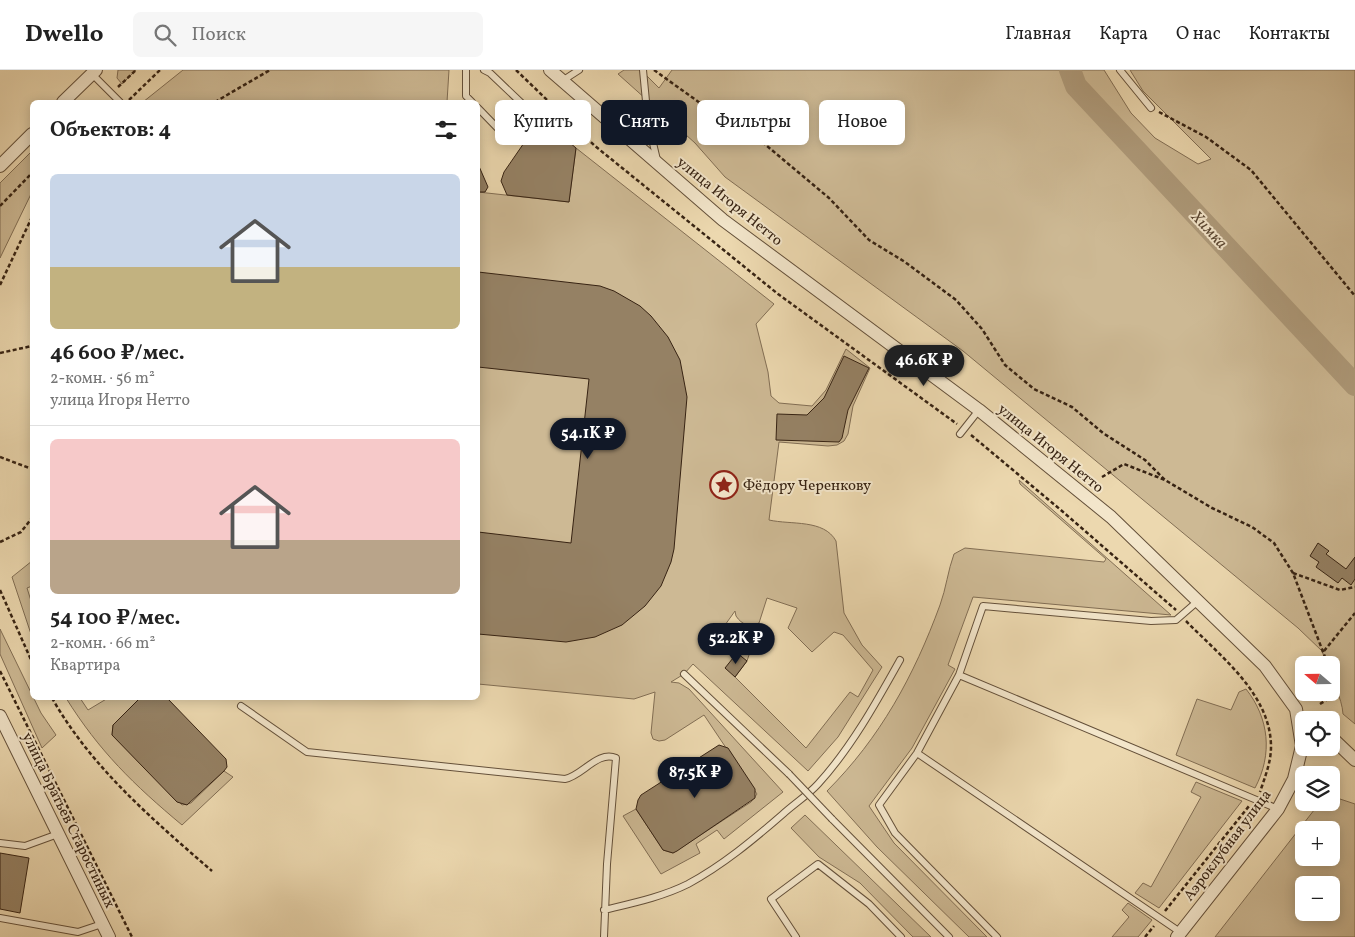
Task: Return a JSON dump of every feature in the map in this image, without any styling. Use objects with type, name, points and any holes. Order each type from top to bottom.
[{"type":"street","name":"улица Игоря Нетто","points":[[550,70],[723,220],[979,410],[1112,517],[1265,666],[1296,709]]},
{"type":"street","points":[[66,100],[94,72]]},
{"type":"street","points":[[0,166],[30,136]]},
{"type":"street","name":"улица Братьев Старостиных","points":[[0,716],[109,937]]},
{"type":"street","points":[[1340,746],[1355,760]]},
{"type":"street","name":"Аэроклубная улица","points":[[1178,935],[1278,809],[1294,779],[1300,756]]},
{"type":"lane","points":[[466,70],[466,96],[470,100]]},
{"type":"lane","points":[[480,110],[509,140],[534,115],[490,73],[484,70]]},
{"type":"lane","points":[[562,81],[579,70]]},
{"type":"lane","points":[[643,70],[648,122],[658,164]]},
{"type":"lane","points":[[1120,70],[1151,108]]},
{"type":"lane","points":[[94,72],[118,100]]},
{"type":"lane","points":[[962,431],[979,410]]},
{"type":"lane","points":[[997,937],[895,833],[879,806],[917,754],[960,675],[983,606],[1152,621],[1176,620],[1198,601]]},
{"type":"lane","points":[[604,910],[648,900],[687,884],[727,860],[817,785],[844,750],[879,698],[900,660]]},
{"type":"lane","points":[[684,674],[789,774],[948,937]]},
{"type":"lane","points":[[960,675],[1278,809]]},
{"type":"lane","points":[[241,706],[307,752],[565,779],[574,778],[599,759],[607,756],[616,758],[604,910],[604,937]]},
{"type":"lane","points":[[917,754],[1178,935]]},
{"type":"lane","points":[[0,842],[25,846],[58,834]]},
{"type":"lane","points":[[796,937],[771,899],[818,864],[869,904],[901,937]]},
{"type":"lane","points":[[0,918],[78,932],[102,924]]},
{"type":"path","points":[[122,84],[136,70]]},
{"type":"path","points":[[133,96],[160,70]]},
{"type":"path","points":[[218,100],[270,70]]},
{"type":"path","points":[[516,70],[595,146],[778,294],[962,431],[1062,511],[1176,611]]},
{"type":"path","points":[[654,70],[700,103],[760,141],[829,198],[869,240],[905,262],[956,300],[982,329],[1005,364],[1034,389],[1072,406],[1103,433],[1145,460],[1165,480]]},
{"type":"path","points":[[1151,108],[1206,137],[1252,170],[1355,296]]},
{"type":"path","points":[[0,206],[30,175]]},
{"type":"path","points":[[0,285],[30,221]]},
{"type":"path","points":[[0,353],[30,346]]},
{"type":"path","points":[[0,457],[30,468]]},
{"type":"path","points":[[1102,477],[1124,464],[1165,480],[1212,508],[1252,527],[1274,543],[1293,573],[1317,639],[1325,656]]},
{"type":"path","points":[[0,542],[21,532],[30,521]]},
{"type":"path","points":[[1293,573],[1340,590],[1355,587]]},
{"type":"path","points":[[0,590],[30,658]]},
{"type":"path","points":[[1324,651],[1355,614]]},
{"type":"path","points":[[1183,618],[1249,687],[1261,704],[1266,717],[1271,747],[1259,792]]},
{"type":"path","points":[[0,671],[132,937]]},
{"type":"path","points":[[53,700],[67,726],[116,784],[212,871]]},
{"type":"path","points":[[1320,704],[1325,701]]},
{"type":"path","points":[[1163,914],[1253,800]]},
{"type":"path","points":[[1145,937],[1157,922]]},
{"type":"shaded area","points":[[118,70],[136,70],[122,84],[117,78]]},
{"type":"shaded area","points":[[183,70],[449,70],[447,100],[146,100]]},
{"type":"shaded area","points":[[624,70],[641,70],[659,88],[672,70],[1104,70],[1131,113],[1155,138],[1198,164],[1211,159],[1143,91],[1130,70],[1355,70],[1355,724],[1343,714],[1340,699],[1340,656],[1324,656],[1322,651],[1298,628],[963,351],[725,177],[687,136],[687,100],[647,100],[618,74]]},
{"type":"shaded area","points":[[576,148],[774,304],[756,324],[768,372],[771,396],[779,403],[812,406],[826,390],[846,349],[870,368],[853,406],[848,434],[844,441],[837,445],[828,446],[779,442],[769,520],[815,526],[831,534],[836,541],[844,613],[862,645],[882,667],[838,737],[808,771],[693,664],[684,674],[671,682],[679,683],[689,689],[783,792],[724,839],[717,830],[696,844],[700,853],[661,874],[623,816],[636,809],[663,850],[673,853],[751,802],[757,794],[704,715],[665,740],[659,741],[653,739],[651,733],[655,692],[634,699],[480,684],[480,192],[569,202]],"holes":[[[767,598],[797,608],[788,628],[812,652],[834,632],[843,635],[873,670],[858,697],[850,692],[806,748],[735,677],[747,661],[751,649],[748,644],[738,635],[730,632],[720,632],[735,611],[736,616],[743,623],[749,625],[759,623]]]},
{"type":"shaded area","points":[[30,153],[30,196],[0,258],[0,183]]},
{"type":"shaded area","points":[[1019,480],[1171,615],[973,597],[948,665],[955,669],[912,748],[869,806],[894,843],[987,937],[969,937],[877,847],[827,791],[846,771],[879,728],[907,681],[940,605],[954,554],[965,548],[1104,562],[1106,559],[1020,484]]},
{"type":"shaded area","points":[[30,563],[30,587],[27,588],[30,598],[30,631],[12,577]]},
{"type":"shaded area","points":[[0,629],[30,690],[30,700],[35,700],[56,735],[42,748],[0,654]]},
{"type":"shaded area","points":[[1246,689],[1260,712],[1266,737],[1264,762],[1255,788],[1176,755],[1197,699],[1231,710],[1239,692]]},
{"type":"shaded area","points":[[67,700],[81,700],[88,710],[105,700],[138,700],[113,725],[112,735],[182,805],[191,803],[224,771],[233,777],[182,825],[148,796],[118,766],[78,717]]},
{"type":"shaded area","points":[[1196,782],[1242,801],[1159,908],[1135,893],[1143,883],[1151,887],[1201,797],[1191,792]]},
{"type":"shaded area","points":[[1340,799],[1355,804],[1355,937],[1215,937],[1295,834],[1295,866],[1340,866],[1340,821],[1306,821],[1313,811],[1340,811]]},
{"type":"shaded area","points":[[805,815],[931,937],[913,937],[860,883],[819,857],[791,828]]},
{"type":"shaded area","points":[[1128,903],[1152,920],[1138,937],[1112,937],[1129,917],[1122,910]]},
{"type":"building","points":[[523,145],[573,145],[576,148],[569,202],[507,195],[501,181],[504,172]]},
{"type":"building","points":[[480,169],[488,187],[485,192],[480,192]]},
{"type":"building","points":[[480,272],[600,286],[614,291],[640,306],[668,337],[680,360],[687,397],[674,549],[661,586],[645,606],[622,625],[595,637],[566,642],[480,634],[480,532],[571,543],[589,379],[480,367]]},
{"type":"building","points":[[844,356],[869,368],[848,410],[842,438],[839,442],[776,440],[777,414],[807,415],[824,398]]},
{"type":"building","points":[[1318,543],[1329,551],[1326,554],[1346,569],[1355,557],[1355,579],[1351,585],[1342,578],[1338,583],[1316,567],[1319,562],[1310,556]]},
{"type":"building","points":[[737,653],[747,661],[735,677],[725,668]]},
{"type":"building","points":[[138,700],[169,700],[226,759],[227,767],[187,805],[177,802],[112,735],[113,725]]},
{"type":"building","points":[[719,745],[728,748],[755,789],[755,798],[677,851],[673,853],[663,850],[636,809],[638,800],[641,795]]},
{"type":"building","points":[[0,853],[29,858],[20,913],[0,909]]},
{"type":"waterway","name":"Химка","points":[[1070,70],[1076,86],[1355,385]]},
{"type":"place","name":"Фёдору Черенкову","points":[[724,485]]}]
